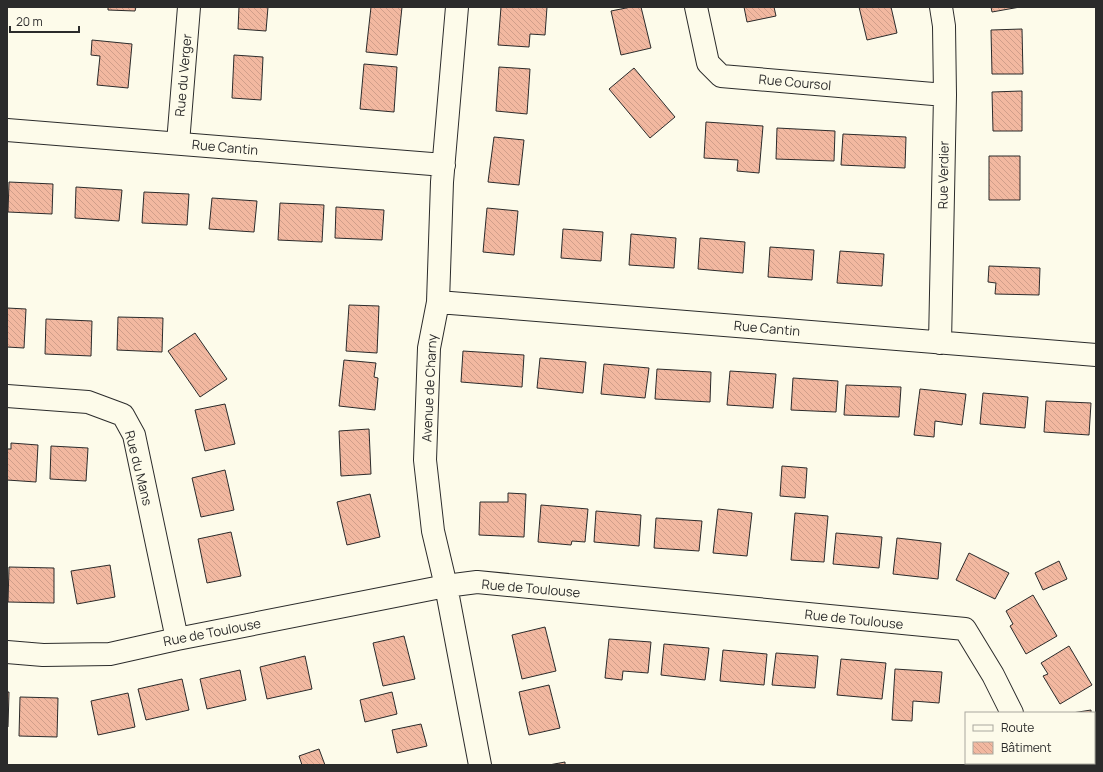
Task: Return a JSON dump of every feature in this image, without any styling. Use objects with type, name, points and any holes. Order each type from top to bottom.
[{"type":"street","name":"Rue du Verger","points":[[178,143],[189,7]]},
{"type":"street","name":"Avenue de Charny","points":[[457,7],[444,165],[438,302],[429,348],[425,460],[433,531],[446,586],[480,765]]},
{"type":"street","name":"Rue Coursol","points":[[696,7],[708,63],[721,76],[945,95]]},
{"type":"street","name":"Rue Verdier","points":[[940,343],[945,95],[944,26],[941,7]]},
{"type":"street","name":"Rue Cantin","points":[[7,130],[444,165]]},
{"type":"street","name":"Rue Cantin","points":[[438,302],[1096,355]]},
{"type":"street","name":"Rue du Mans","points":[[7,396],[88,402],[123,415],[134,435],[177,639]]},
{"type":"street","name":"Rue de Toulouse","points":[[7,652],[42,655],[110,654],[177,639],[446,586],[477,582],[964,629],[992,675],[1011,712]]},
{"type":"building","points":[[108,7],[136,7],[135,11],[108,10]]},
{"type":"building","points":[[239,7],[268,7],[266,31],[238,29]]},
{"type":"building","points":[[371,7],[402,7],[397,55],[366,52]]},
{"type":"building","points":[[501,7],[547,7],[545,35],[530,34],[529,47],[498,45]]},
{"type":"building","points":[[631,7],[641,7],[651,48],[621,55],[611,11]]},
{"type":"building","points":[[744,7],[774,7],[776,16],[747,22]]},
{"type":"building","points":[[859,7],[891,7],[897,33],[867,40]]},
{"type":"building","points":[[991,7],[1020,7],[992,12]]},
{"type":"building","points":[[1022,29],[1023,74],[992,74],[991,30]]},
{"type":"building","points":[[92,40],[132,44],[128,88],[97,85],[100,56],[91,55]]},
{"type":"building","points":[[234,55],[263,57],[261,100],[232,98]]},
{"type":"building","points":[[364,64],[397,67],[394,112],[360,109]]},
{"type":"building","points":[[499,67],[530,69],[527,114],[496,111]]},
{"type":"building","points":[[634,68],[675,117],[650,138],[609,89]]},
{"type":"building","points":[[1022,91],[1022,131],[993,131],[992,92]]},
{"type":"building","points":[[706,122],[763,126],[759,173],[737,171],[738,160],[704,158]]},
{"type":"building","points":[[777,128],[835,131],[834,161],[776,159]]},
{"type":"building","points":[[843,134],[906,137],[905,168],[841,165]]},
{"type":"building","points":[[494,137],[524,140],[519,185],[488,182]]},
{"type":"building","points":[[989,156],[1020,156],[1020,200],[989,200]]},
{"type":"building","points":[[9,182],[53,184],[52,214],[8,212]]},
{"type":"building","points":[[76,187],[122,190],[119,221],[75,218]]},
{"type":"building","points":[[144,192],[189,194],[187,225],[142,223]]},
{"type":"building","points":[[212,198],[257,201],[254,232],[209,229]]},
{"type":"building","points":[[280,203],[324,205],[322,242],[278,240]]},
{"type":"building","points":[[336,207],[384,210],[382,240],[335,238]]},
{"type":"building","points":[[487,208],[518,211],[514,255],[483,252]]},
{"type":"building","points":[[563,229],[603,232],[601,261],[561,258]]},
{"type":"building","points":[[631,234],[676,238],[674,268],[629,265]]},
{"type":"building","points":[[700,238],[745,242],[743,273],[698,269]]},
{"type":"building","points":[[770,247],[814,250],[812,280],[768,277]]},
{"type":"building","points":[[840,251],[884,254],[882,286],[837,283]]},
{"type":"building","points":[[989,266],[1040,268],[1039,295],[995,294],[996,283],[988,282]]},
{"type":"building","points":[[349,305],[379,306],[377,353],[346,351]]},
{"type":"building","points":[[7,308],[26,309],[24,348],[7,347]]},
{"type":"building","points":[[118,317],[163,318],[162,352],[117,350]]},
{"type":"building","points":[[46,319],[92,321],[91,356],[45,354]]},
{"type":"building","points":[[195,333],[227,379],[200,397],[168,351]]},
{"type":"building","points":[[463,351],[524,355],[522,387],[461,382]]},
{"type":"building","points":[[540,358],[586,362],[583,393],[537,388]]},
{"type":"building","points":[[344,360],[376,363],[374,377],[378,378],[375,410],[339,406]]},
{"type":"building","points":[[604,364],[649,368],[645,398],[601,394]]},
{"type":"building","points":[[657,369],[711,372],[710,402],[655,399]]},
{"type":"building","points":[[730,371],[776,374],[773,408],[727,405]]},
{"type":"building","points":[[793,378],[838,381],[836,412],[791,410]]},
{"type":"building","points":[[846,385],[901,387],[899,417],[844,415]]},
{"type":"building","points":[[920,389],[966,394],[962,425],[935,421],[934,437],[914,435]]},
{"type":"building","points":[[983,393],[1028,397],[1025,428],[980,424]]},
{"type":"building","points":[[1046,401],[1091,403],[1089,435],[1044,432]]},
{"type":"building","points":[[225,404],[235,444],[205,451],[195,410]]},
{"type":"building","points":[[369,429],[371,474],[341,476],[339,431]]},
{"type":"building","points":[[11,443],[38,445],[36,482],[7,480],[7,449],[11,449]]},
{"type":"building","points":[[51,446],[88,448],[86,481],[50,479]]},
{"type":"building","points":[[782,466],[807,468],[805,498],[780,496]]},
{"type":"building","points":[[225,470],[234,510],[201,517],[192,478]]},
{"type":"building","points":[[508,493],[526,494],[524,537],[479,535],[480,502],[508,502]]},
{"type":"building","points":[[370,494],[380,537],[347,545],[337,502]]},
{"type":"building","points":[[541,505],[588,509],[585,542],[572,541],[571,545],[538,542]]},
{"type":"building","points":[[718,509],[752,513],[747,556],[713,553]]},
{"type":"building","points":[[596,511],[641,515],[639,546],[594,542]]},
{"type":"building","points":[[795,513],[828,516],[824,562],[791,560]]},
{"type":"building","points":[[656,518],[702,521],[699,551],[654,548]]},
{"type":"building","points":[[231,532],[241,576],[207,583],[198,539]]},
{"type":"building","points":[[836,533],[882,537],[879,568],[833,564]]},
{"type":"building","points":[[897,538],[941,543],[938,579],[893,574]]},
{"type":"building","points":[[969,553],[1009,573],[995,599],[956,580]]},
{"type":"building","points":[[1059,561],[1067,579],[1043,590],[1035,573]]},
{"type":"building","points":[[110,565],[115,597],[77,604],[71,571]]},
{"type":"building","points":[[9,567],[54,568],[54,603],[8,602]]},
{"type":"building","points":[[1033,595],[1057,636],[1026,654],[1010,626],[1013,624],[1006,611]]},
{"type":"building","points":[[545,627],[556,671],[522,679],[512,635]]},
{"type":"building","points":[[404,636],[415,679],[383,686],[373,643]]},
{"type":"building","points":[[609,639],[651,642],[648,673],[623,671],[622,680],[605,678]]},
{"type":"building","points":[[664,644],[709,648],[705,680],[661,675]]},
{"type":"building","points":[[1069,646],[1092,685],[1060,704],[1043,676],[1048,674],[1041,663]]},
{"type":"building","points":[[723,650],[767,654],[764,685],[720,681]]},
{"type":"building","points":[[776,653],[818,656],[815,688],[772,685]]},
{"type":"building","points":[[305,656],[312,689],[267,699],[260,667]]},
{"type":"building","points":[[841,659],[886,663],[882,699],[837,695]]},
{"type":"building","points":[[895,669],[942,672],[939,703],[913,701],[912,721],[892,720]]},
{"type":"building","points":[[240,670],[246,700],[207,709],[200,679]]},
{"type":"building","points":[[182,679],[189,710],[146,720],[138,689]]},
{"type":"building","points":[[549,685],[560,728],[529,735],[519,692]]},
{"type":"building","points":[[7,692],[9,692],[8,727],[7,727]]},
{"type":"building","points":[[392,692],[397,714],[365,722],[360,700]]},
{"type":"building","points":[[128,693],[135,727],[98,735],[91,701]]},
{"type":"building","points":[[20,697],[58,698],[57,737],[19,736]]},
{"type":"building","points":[[1091,710],[1091,712],[1078,712]]},
{"type":"building","points":[[421,724],[427,746],[397,753],[392,730]]},
{"type":"building","points":[[1095,738],[1096,745],[1095,755]]},
{"type":"building","points":[[319,749],[325,765],[302,765],[299,756]]},
{"type":"building","points":[[565,762],[565,765],[549,765]]}]
